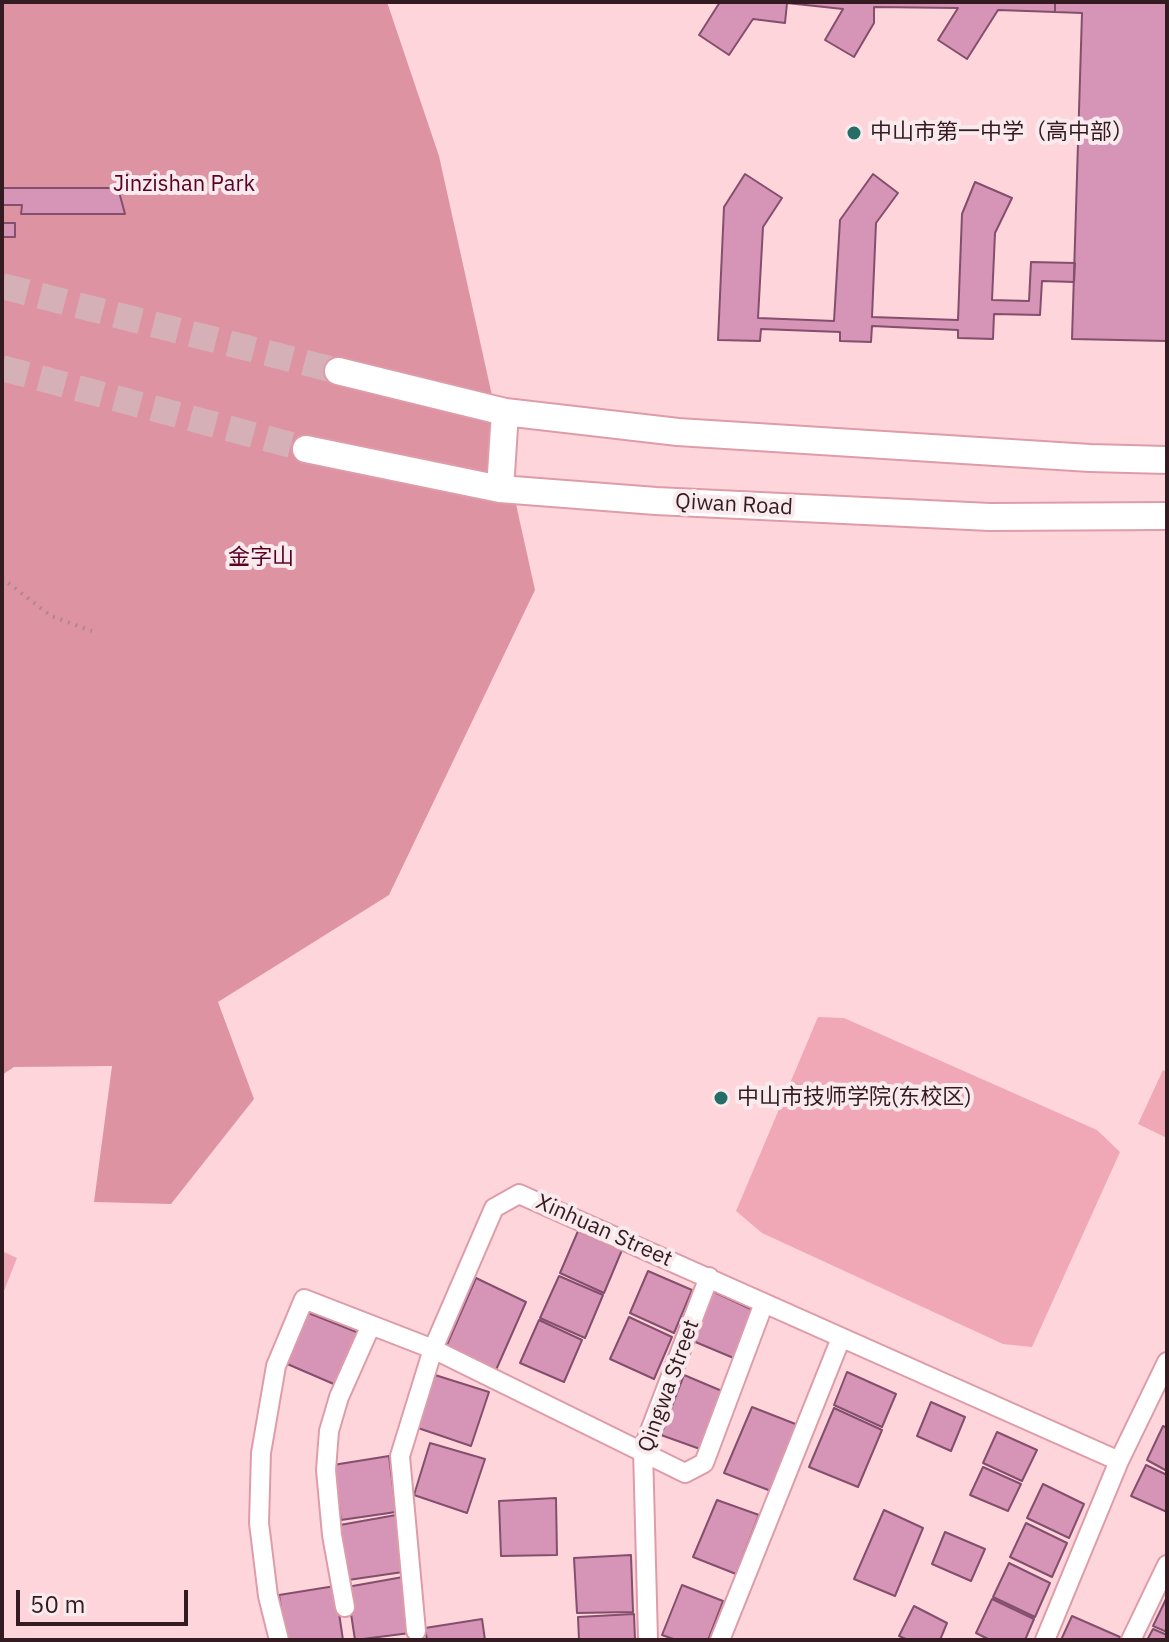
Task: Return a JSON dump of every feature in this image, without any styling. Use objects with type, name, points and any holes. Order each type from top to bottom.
[{"type":"main road","points":[[338,371],[505,412],[678,432],[1090,458],[1167,460]]},
{"type":"main road","points":[[500,489],[505,412]]},
{"type":"main road","name":"Qiwan Road","points":[[306,449],[500,489],[656,501],[990,517],[1167,516]]},
{"type":"street","name":"Xinhuan Street","points":[[416,1631],[400,1456],[433,1349],[494,1208],[519,1194],[1119,1461]]},
{"type":"street","name":"Qingwa Street","points":[[648,1640],[642,1453],[709,1277]]},
{"type":"street","points":[[279,1640],[268,1596],[259,1523],[261,1453],[276,1366],[304,1299],[433,1349],[685,1473],[704,1463],[764,1303]]},
{"type":"street","points":[[345,1607],[332,1535],[326,1470],[329,1431],[339,1397],[371,1325]]},
{"type":"street","points":[[720,1640],[841,1338]]},
{"type":"street","points":[[1045,1640],[1119,1461],[1160,1392],[1167,1362]]},
{"type":"street","points":[[1131,1640],[1167,1565]]},
{"type":"path","points":[[2,578],[51,616],[92,631]]},
{"type":"shaded area","points":[[818,1017],[844,1018],[1097,1130],[1120,1152],[1032,1347],[1003,1344],[762,1233],[736,1211]]},
{"type":"shaded area","points":[[1163,1070],[1167,1072],[1167,1138],[1138,1124]]},
{"type":"shaded area","points":[[2,1251],[17,1258],[2,1296]]},
{"type":"green space","name":"金字山","points":[[2,2],[387,2],[439,156],[535,590],[389,895],[218,1002],[254,1099],[171,1204],[94,1202],[112,1066],[14,1067],[2,1075]]},
{"type":"building","points":[[720,2],[1055,2],[1055,12],[998,10],[967,59],[938,40],[958,8],[874,7],[874,23],[854,57],[825,40],[843,9],[787,3],[785,23],[753,19],[729,55],[699,35]]},
{"type":"building","points":[[1055,2],[1167,2],[1167,341],[1072,339],[1082,13],[1055,12]]},
{"type":"building","points":[[745,174],[782,198],[763,227],[758,318],[834,321],[840,220],[873,174],[898,193],[876,223],[872,317],[958,320],[962,214],[975,182],[1012,198],[995,233],[992,300],[1029,301],[1031,262],[1075,263],[1074,282],[1042,281],[1040,315],[994,314],[993,339],[958,338],[958,330],[872,326],[871,342],[840,341],[840,332],[761,329],[760,341],[718,340],[724,207]]},
{"type":"building","points":[[2,188],[118,188],[125,214],[21,214],[22,205],[2,205]]},
{"type":"building","points":[[2,223],[15,223],[15,237],[2,237]]},
{"type":"building","points":[[578,1231],[622,1250],[604,1293],[560,1273]]},
{"type":"building","points":[[648,1271],[692,1290],[674,1333],[630,1313]]},
{"type":"building","points":[[559,1276],[603,1295],[585,1338],[540,1318]]},
{"type":"building","points":[[476,1278],[526,1302],[496,1370],[446,1347]]},
{"type":"building","points":[[712,1291],[755,1311],[736,1359],[693,1341]]},
{"type":"building","points":[[306,1312],[359,1333],[336,1385],[285,1363]]},
{"type":"building","points":[[629,1317],[672,1337],[654,1379],[610,1359]]},
{"type":"building","points":[[539,1320],[582,1340],[564,1382],[520,1363]]},
{"type":"building","points":[[847,1372],[896,1394],[882,1427],[834,1405]]},
{"type":"building","points":[[435,1375],[489,1392],[471,1446],[418,1428]]},
{"type":"building","points":[[684,1375],[722,1391],[700,1449],[661,1435]]},
{"type":"building","points":[[931,1402],[965,1417],[951,1451],[917,1436]]},
{"type":"building","points":[[752,1407],[798,1425],[771,1491],[724,1473]]},
{"type":"building","points":[[834,1408],[882,1430],[858,1487],[809,1467]]},
{"type":"building","points":[[1163,1426],[1167,1428],[1167,1471],[1147,1460]]},
{"type":"building","points":[[997,1432],[1037,1450],[1022,1481],[983,1463]]},
{"type":"building","points":[[430,1443],[485,1459],[467,1513],[414,1495]]},
{"type":"building","points":[[389,1456],[396,1512],[341,1520],[333,1465]]},
{"type":"building","points":[[1146,1465],[1167,1475],[1167,1512],[1131,1496]]},
{"type":"building","points":[[983,1467],[1021,1484],[1008,1511],[970,1495]]},
{"type":"building","points":[[1043,1484],[1084,1504],[1069,1538],[1027,1518]]},
{"type":"building","points":[[556,1498],[557,1555],[501,1556],[499,1501]]},
{"type":"building","points":[[717,1500],[759,1515],[736,1574],[693,1557]]},
{"type":"building","points":[[884,1510],[923,1528],[895,1596],[854,1579]]},
{"type":"building","points":[[396,1515],[403,1572],[348,1580],[340,1525]]},
{"type":"building","points":[[1026,1523],[1067,1543],[1052,1577],[1010,1557]]},
{"type":"building","points":[[945,1532],[985,1549],[971,1581],[932,1564]]},
{"type":"building","points":[[631,1555],[633,1612],[577,1613],[574,1558]]},
{"type":"building","points":[[1009,1563],[1050,1583],[1035,1617],[993,1597]]},
{"type":"building","points":[[403,1577],[410,1633],[355,1640],[347,1587]]},
{"type":"building","points":[[682,1585],[723,1601],[708,1640],[676,1640],[662,1635]]},
{"type":"building","points":[[335,1586],[343,1640],[286,1640],[279,1595]]},
{"type":"building","points":[[1167,1597],[1167,1632],[1153,1626]]},
{"type":"building","points":[[992,1599],[1034,1619],[1025,1640],[990,1640],[976,1633]]},
{"type":"building","points":[[914,1606],[947,1623],[940,1640],[908,1640],[899,1636]]},
{"type":"building","points":[[634,1614],[635,1640],[579,1640],[578,1617]]},
{"type":"building","points":[[1072,1616],[1120,1637],[1118,1640],[1061,1640]]},
{"type":"building","points":[[482,1619],[485,1640],[427,1640],[425,1628]]},
{"type":"building","points":[[1153,1629],[1167,1635],[1167,1640],[1147,1640]]},
{"type":"tunnel","points":[[2,286],[338,371]]},
{"type":"tunnel","points":[[2,368],[306,449]]},
{"type":"place","name":"中山市第一中学（高中部）","points":[[854,133]]},
{"type":"place","name":"中山市技师学院(东校区)","points":[[721,1098]]},
{"type":"park label","name":"Jinzishan Park","points":[[184,185]]}]
